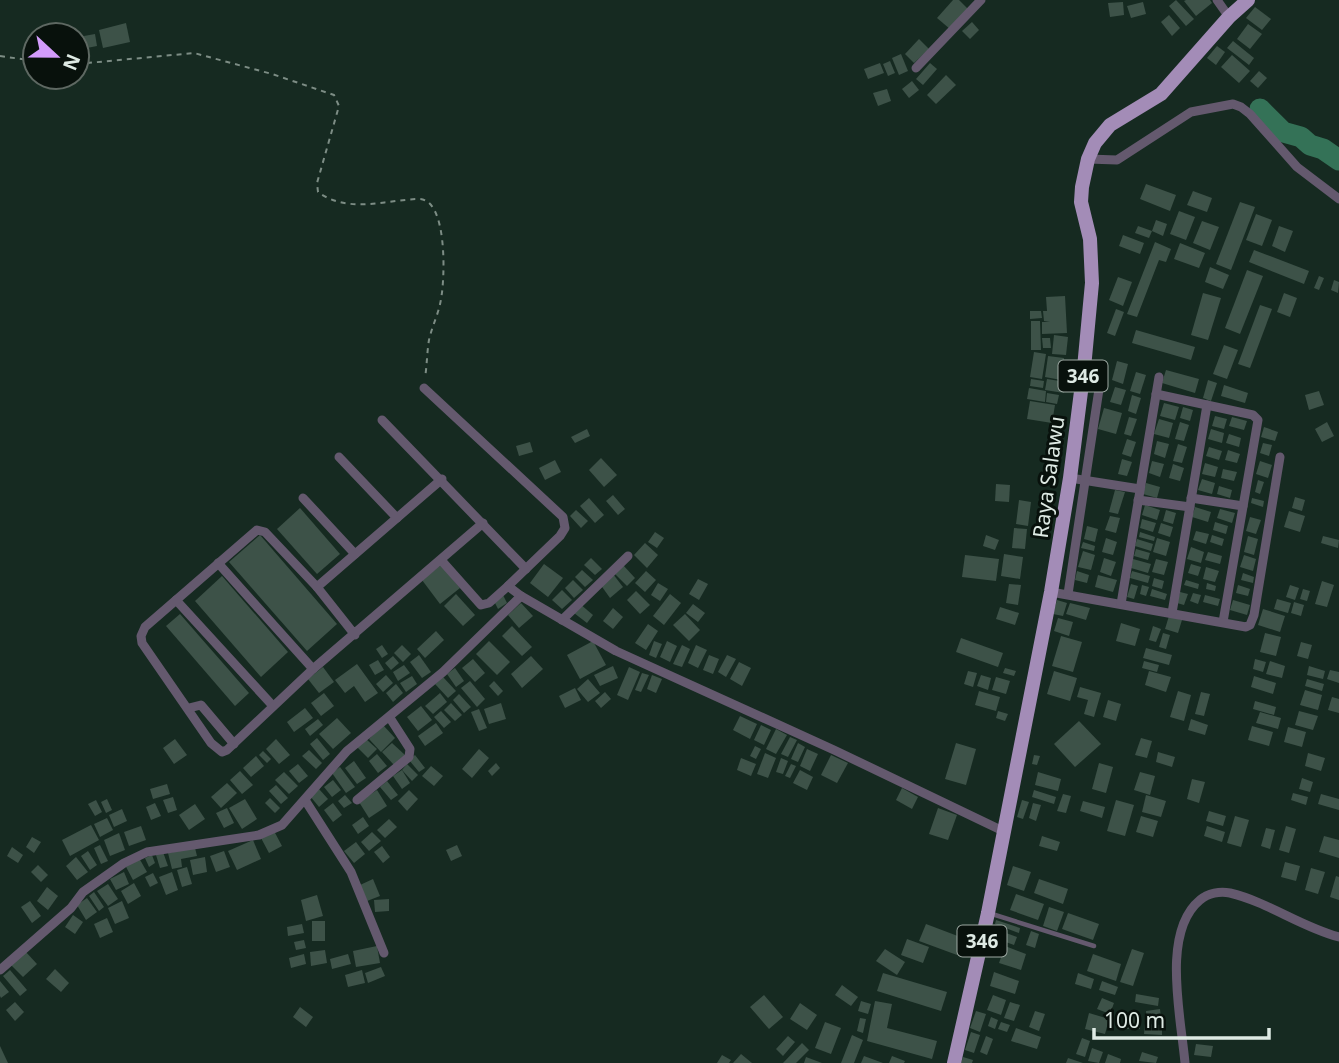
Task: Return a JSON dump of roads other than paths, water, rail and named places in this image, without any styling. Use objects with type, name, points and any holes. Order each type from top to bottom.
[{"type":"main road","name":"Raya Salawu","points":[[1005,824],[1051,592],[1070,478],[1084,368],[1092,283],[1090,239],[1081,202],[1088,159],[1095,143],[1110,125],[1125,119],[1161,94],[1229,17],[1248,0]]},
{"type":"main road","name":"346","points":[[954,1063],[1005,824]]},
{"type":"street","points":[[916,68],[981,0]]},
{"type":"street","points":[[1217,0],[1229,17]]},
{"type":"street","points":[[1088,159],[1117,160],[1191,112],[1233,104],[1255,119],[1297,167],[1339,198]]},
{"type":"street","points":[[1068,594],[1101,376],[1098,370],[1084,368]]},
{"type":"street","points":[[1121,604],[1159,377]]},
{"type":"street","points":[[424,388],[563,517],[565,528],[508,586],[489,603],[481,606],[441,559]]},
{"type":"street","points":[[1156,394],[1253,415],[1258,420],[1223,622]]},
{"type":"street","points":[[1172,613],[1207,405]]},
{"type":"street","points":[[382,420],[442,479],[526,569]]},
{"type":"street","points":[[339,457],[397,518]]},
{"type":"street","points":[[1051,592],[1246,627],[1253,621],[1280,457]]},
{"type":"street","points":[[1070,478],[1086,479],[1139,494],[1191,503],[1243,506]]},
{"type":"street","points":[[317,587],[442,479]]},
{"type":"street","points":[[303,498],[355,554]]},
{"type":"street","points":[[355,635],[317,587],[261,530],[254,533],[145,626],[141,636],[142,643],[222,752],[234,744],[313,669],[355,635],[483,523]]},
{"type":"street","points":[[562,620],[628,556]]},
{"type":"street","points":[[218,563],[313,669]]},
{"type":"street","points":[[508,586],[616,651],[1005,824]]},
{"type":"street","points":[[0,970],[71,908],[83,892],[124,863],[147,852],[259,835],[282,825],[348,751],[443,672],[521,596]]},
{"type":"street","points":[[176,600],[273,706]]},
{"type":"street","points":[[189,708],[201,705],[234,744]]},
{"type":"street","points":[[357,800],[409,757],[410,749],[390,718]]},
{"type":"street","points":[[305,800],[351,872],[384,953]]},
{"type":"street","points":[[1185,1063],[1177,941],[1184,918],[1198,901],[1212,894],[1232,894],[1339,937]]},
{"type":"lane","points":[[988,913],[1094,946]]},
{"type":"waterway","points":[[1260,109],[1283,132],[1301,137],[1310,145],[1323,149],[1339,160]]}]
